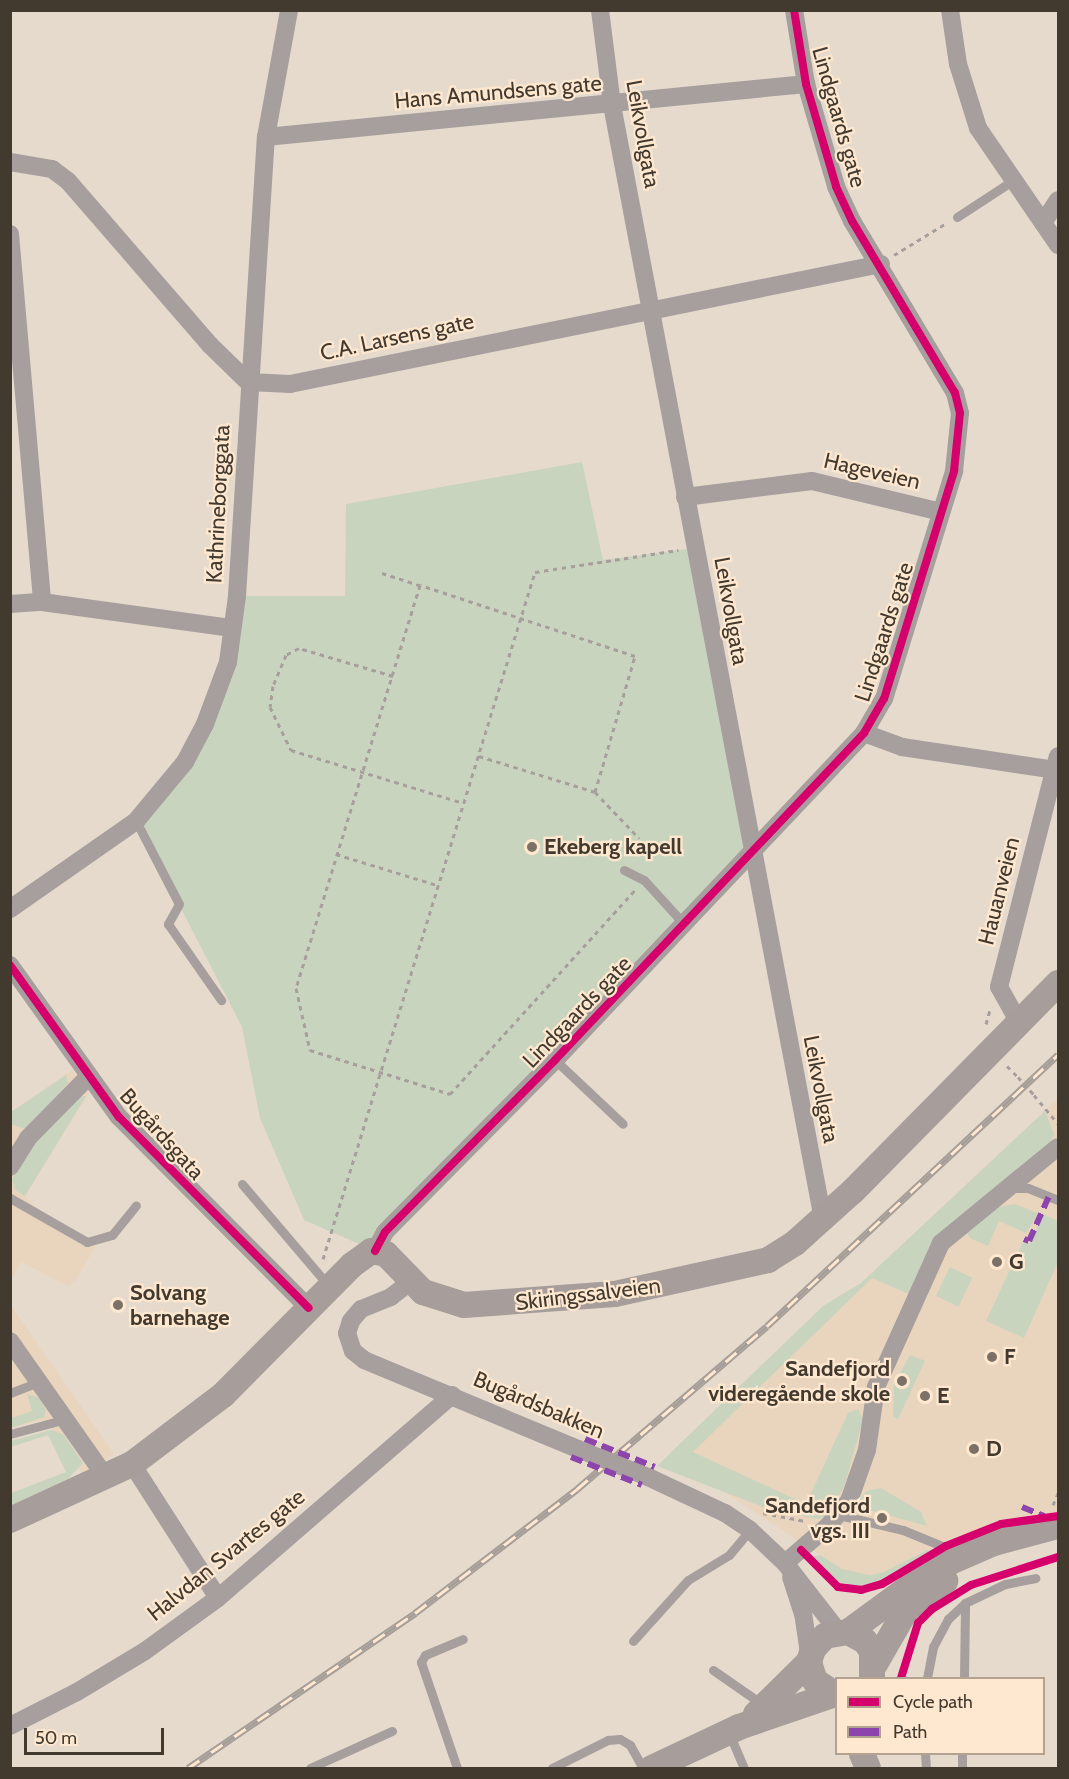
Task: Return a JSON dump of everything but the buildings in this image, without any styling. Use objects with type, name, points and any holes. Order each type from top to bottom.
[{"type":"main road","name":"Skiringssalveien","points":[[375,1251],[386,1254],[410,1282],[434,1298],[464,1305],[615,1294],[758,1264],[779,1254],[823,1220],[1018,1021],[1059,983]]},
{"type":"main road","points":[[10,1520],[132,1464],[223,1395],[309,1308],[325,1277],[352,1265],[375,1251]]},
{"type":"main road","points":[[768,1711],[810,1661],[819,1640],[843,1631],[905,1586],[962,1554],[1059,1526]]},
{"type":"main road","points":[[872,1674],[897,1624],[922,1595],[991,1558],[1059,1541]]},
{"type":"main road","points":[[843,1631],[865,1641],[872,1674]]},
{"type":"main road","points":[[810,1661],[815,1681],[835,1696]]},
{"type":"main road","points":[[652,1768],[734,1730],[768,1711],[835,1696]]},
{"type":"street","name":"Kathrineborggata","points":[[10,909],[136,821],[185,762],[205,724],[228,662],[266,137],[289,10]]},
{"type":"street","name":"Leikvollgata","points":[[600,10],[612,105],[751,855],[823,1220]]},
{"type":"street","name":"Lindgaards gate","points":[[375,1251],[385,1232],[685,925],[864,733],[884,699],[954,471],[960,413],[955,393],[881,264],[852,221],[836,186],[806,84],[794,10]]},
{"type":"street","points":[[950,10],[958,64],[978,128],[1012,181],[1059,245]]},
{"type":"street","name":"Hans Amundsens gate","points":[[266,137],[612,105],[806,84]]},
{"type":"street","points":[[10,162],[52,169],[68,181],[210,345],[248,382]]},
{"type":"street","points":[[1043,223],[1059,200]]},
{"type":"street","points":[[10,234],[42,602]]},
{"type":"street","name":"C.A. Larsens gate","points":[[248,382],[290,384],[650,309],[881,264]]},
{"type":"street","name":"Hageveien","points":[[685,497],[812,481],[941,512]]},
{"type":"street","points":[[10,604],[42,602],[232,628]]},
{"type":"street","name":"Hauanveien","points":[[864,733],[902,747],[1057,763],[999,987],[1018,1021]]},
{"type":"street","name":"Bugårdsgata","points":[[10,964],[126,1125],[309,1308]]},
{"type":"street","points":[[10,1167],[28,1138],[89,1076]]},
{"type":"street","points":[[786,1565],[834,1520],[849,1500],[867,1450],[876,1387],[942,1243],[1059,1148]]},
{"type":"street","name":"Bugårdsbakken","points":[[410,1282],[391,1297],[361,1309],[351,1321],[349,1342],[364,1360],[648,1477],[725,1513],[750,1530],[786,1565],[843,1631]]},
{"type":"street","points":[[10,1341],[105,1476]]},
{"type":"street","name":"Halvdan Svartes gate","points":[[10,1726],[145,1651],[218,1598],[452,1395]]},
{"type":"street","points":[[132,1464],[218,1598]]},
{"type":"street","name":"Bugårdsbakken","points":[[786,1565],[803,1613],[810,1661]]},
{"type":"lane","points":[[957,217],[1012,181]]},
{"type":"lane","points":[[136,821],[179,904],[168,924],[221,1000]]},
{"type":"lane","points":[[624,870],[644,880],[685,925]]},
{"type":"lane","points":[[555,1060],[623,1124]]},
{"type":"lane","points":[[242,1184],[325,1277]]},
{"type":"lane","points":[[1007,1188],[1028,1188],[1059,1200]]},
{"type":"lane","points":[[10,1198],[87,1242],[112,1235],[136,1205]]},
{"type":"lane","points":[[10,1393],[39,1382]]},
{"type":"lane","points":[[10,1434],[66,1419]]},
{"type":"lane","points":[[834,1520],[927,1538],[962,1554]]},
{"type":"lane","points":[[633,1641],[688,1580],[729,1555],[750,1530]]},
{"type":"lane","points":[[927,1677],[940,1631],[965,1603],[1005,1584],[1035,1578]]},
{"type":"lane","points":[[964,1677],[965,1603]]},
{"type":"lane","points":[[457,1768],[421,1662],[425,1655],[463,1639]]},
{"type":"lane","points":[[713,1670],[756,1696],[768,1711]]},
{"type":"lane","points":[[734,1730],[744,1768]]},
{"type":"lane","points":[[310,1768],[392,1731]]},
{"type":"lane","points":[[552,1768],[559,1761],[614,1739],[630,1744],[643,1768]]},
{"type":"path","points":[[881,264],[957,217]]},
{"type":"path","points":[[325,1277],[379,1072],[535,572],[694,548]]},
{"type":"path","points":[[382,573],[635,656],[594,792]]},
{"type":"path","points":[[420,585],[296,988],[310,1050],[450,1094],[644,880]]},
{"type":"path","points":[[393,676],[299,648],[286,655],[273,686],[270,707],[291,750],[463,803]]},
{"type":"path","points":[[479,756],[594,792],[639,838]]},
{"type":"path","points":[[336,854],[437,885]]},
{"type":"path","points":[[1008,1067],[1059,1124]]},
{"type":"path","points":[[763,1513],[834,1520]]},
{"type":"shaded area","points":[[72,1070],[89,1093],[25,1196],[45,1216],[96,1245],[75,1282],[68,1286],[21,1262],[11,1280],[11,1112]]},
{"type":"shaded area","name":"Sandefjord videregående skole","points":[[1058,1098],[1058,1526],[860,1581],[668,1455],[823,1306],[861,1283]]},
{"type":"shaded area","points":[[10,1304],[114,1454],[82,1474],[59,1436],[41,1420],[11,1428]]},
{"type":"green space","points":[[582,462],[603,560],[695,548],[751,855],[375,1251],[304,1220],[260,1118],[242,1027],[136,821],[185,762],[218,691],[237,596],[345,596],[346,504]]},
{"type":"green space","points":[[66,1075],[68,1083],[28,1130],[11,1124],[11,1112]]},
{"type":"green space","points":[[86,1096],[25,1196],[15,1190],[12,1179],[30,1149],[79,1097]]},
{"type":"green space","points":[[1045,1111],[1054,1134],[1050,1142],[967,1211],[911,1295],[872,1278],[693,1452],[806,1504],[848,1413],[858,1409],[863,1420],[844,1487],[826,1516],[818,1519],[773,1511],[657,1466],[823,1306],[861,1283]]},
{"type":"green space","points":[[1015,1204],[1038,1213],[1026,1233],[999,1221],[988,1246],[970,1238],[965,1229],[998,1207]]},
{"type":"green space","points":[[1043,1214],[1058,1221],[1058,1262],[1024,1338],[986,1321],[1023,1242],[1030,1244]]},
{"type":"green space","points":[[950,1267],[972,1278],[958,1307],[936,1296]]},
{"type":"green space","points":[[910,1355],[925,1361],[898,1419],[893,1416],[894,1384]]},
{"type":"green space","points":[[27,1394],[40,1398],[46,1410],[44,1417],[11,1428],[11,1418],[32,1411]]},
{"type":"green space","points":[[51,1430],[63,1434],[83,1463],[68,1479],[11,1505],[11,1493],[66,1472],[48,1435],[11,1447],[11,1441]]},
{"type":"green space","points":[[881,1488],[921,1512],[927,1526],[855,1506],[866,1491]]},
{"type":"green space","points":[[927,1550],[931,1551],[884,1580],[860,1587],[836,1581],[812,1557],[820,1555],[842,1569],[869,1575],[882,1573]]},
{"type":"railway","points":[[188,1768],[415,1613],[577,1489],[767,1326],[1058,1055]]},
{"type":"marked path","points":[[1024,1239],[1029,1241],[1049,1196]]},
{"type":"marked path","points":[[585,1439],[655,1467]]},
{"type":"marked path","points":[[571,1457],[642,1485]]},
{"type":"marked path","points":[[1022,1507],[1044,1516]]},
{"type":"cycle path","points":[[375,1251],[385,1232],[555,1060],[864,733],[884,699],[954,471],[960,413],[955,393],[852,221],[836,186],[806,84],[794,10]]},
{"type":"cycle path","points":[[10,965],[119,1117],[309,1308]]},
{"type":"cycle path","points":[[801,1550],[838,1587],[861,1590],[882,1584],[946,1546],[1001,1524],[1058,1516]]},
{"type":"cycle path","points":[[901,1677],[918,1623],[932,1609],[971,1585],[1058,1557]]},
{"type":"place","name":"Ekeberg kapell","points":[[532,847]]},
{"type":"place","name":"G","points":[[997,1262]]},
{"type":"place","name":"Solvang barnehage","points":[[118,1305]]},
{"type":"place","name":"F","points":[[992,1357]]},
{"type":"place","name":"Sandefjord videregående skole","points":[[902,1381]]},
{"type":"place","name":"E","points":[[925,1396]]},
{"type":"place","name":"D","points":[[974,1449]]},
{"type":"place","name":"Sandefjord vgs. III","points":[[882,1518]]}]
